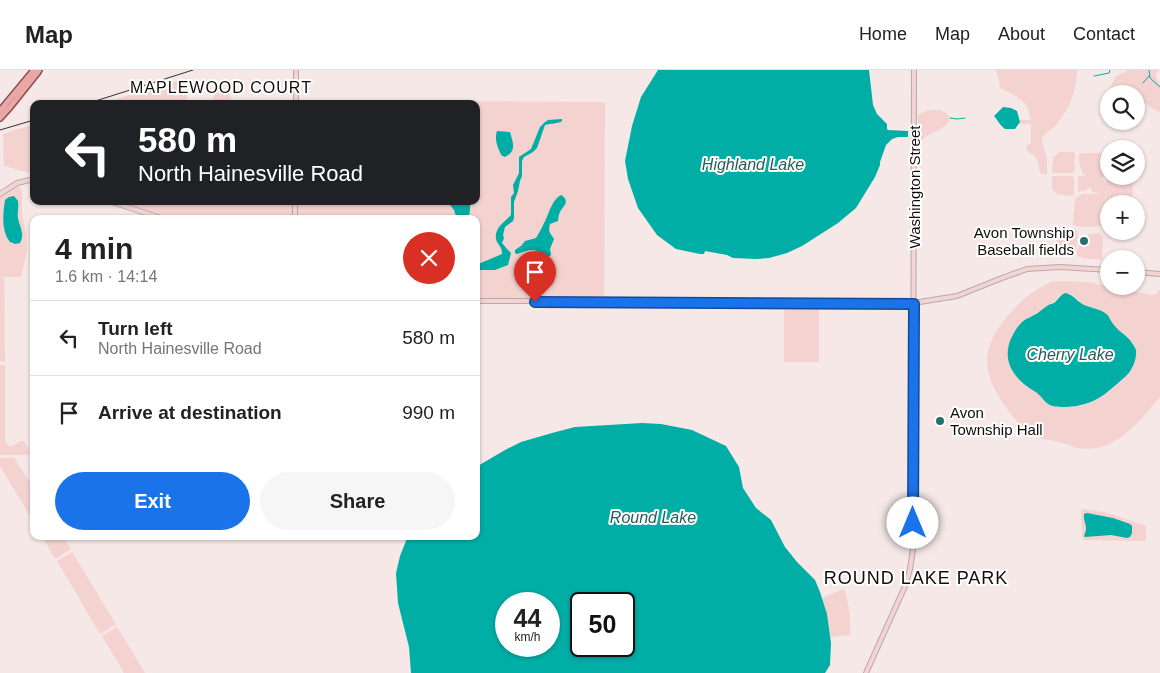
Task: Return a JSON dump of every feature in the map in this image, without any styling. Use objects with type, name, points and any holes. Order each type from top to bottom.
[{"type":"main road","points":[[0,111],[34,70]]},
{"type":"main road","points":[[0,118],[39,70]]},
{"type":"main road","points":[[296,70],[296,100]]},
{"type":"main road","name":"Washington Street","points":[[866,673],[906,584],[913,549],[914,70]]},
{"type":"main road","points":[[0,194],[17,183],[30,180]]},
{"type":"main road","points":[[121,205],[152,215]]},
{"type":"main road","points":[[480,301],[914,304],[957,296],[1027,270],[1060,267],[1100,269]]},
{"type":"main road","points":[[1145,273],[1160,274]]},
{"type":"shaded area","points":[[996,70],[1077,70],[1076,85],[1068,107],[1055,126],[1043,136],[1042,141],[1047,159],[1047,174],[1041,174],[1036,157],[1027,151],[1026,147],[1031,143],[1030,124],[1018,124],[1019,120],[1030,120],[1028,108],[1021,100],[1000,88]]},
{"type":"shaded area","points":[[1129,70],[1159,70],[1156,78],[1160,85],[1160,112],[1145,104],[1145,85],[1112,85],[1116,76]]},
{"type":"shaded area","points":[[187,78],[188,100],[114,100]]},
{"type":"shaded area","points":[[219,88],[229,89],[230,91],[228,92],[232,100],[212,100],[214,91]]},
{"type":"shaded area","points":[[480,101],[605,102],[604,298],[480,299],[480,215],[161,215],[130,205],[480,205]]},
{"type":"shaded area","points":[[932,110],[939,110],[949,116],[948,123],[942,129],[926,137],[918,145],[918,115]]},
{"type":"shaded area","points":[[30,125],[30,173],[4,166],[3,134]]},
{"type":"shaded area","points":[[1059,152],[1073,152],[1075,154],[1073,173],[1052,173],[1053,158]]},
{"type":"shaded area","points":[[1081,153],[1100,153],[1100,185],[1106,185],[1106,195],[1100,195],[1100,226],[1081,227],[1073,225],[1075,199],[1082,194],[1102,194],[1091,191],[1091,186],[1085,191],[1078,191],[1078,177],[1086,176],[1082,171],[1079,155]]},
{"type":"shaded area","points":[[1052,176],[1072,176],[1074,178],[1074,194],[1072,196],[1057,194],[1052,189]]},
{"type":"shaded area","points":[[1106,185],[1133,185],[1132,195],[1106,195]]},
{"type":"shaded area","points":[[16,186],[20,187],[22,192],[22,214],[27,251],[21,277],[4,277],[5,362],[0,361],[0,198]]},
{"type":"shaded area","points":[[1058,229],[1076,230],[1078,232],[1076,250],[1074,252],[1062,249],[1059,246],[1056,240],[1056,231]]},
{"type":"shaded area","points":[[1099,233],[1100,240],[1103,240],[1100,260],[1087,259],[1077,254],[1082,238],[1089,234]]},
{"type":"shaded area","points":[[1051,282],[1087,282],[1100,285],[1100,295],[1152,295],[1156,294],[1160,289],[1160,397],[1129,431],[1107,445],[1085,449],[1077,448],[1041,438],[1031,433],[1007,409],[991,381],[987,357],[995,333],[1021,302]],"holes":[[[1071,294],[1089,307],[1105,313],[1114,326],[1129,338],[1136,348],[1133,366],[1130,373],[1110,391],[1093,402],[1062,407],[1048,405],[1038,393],[1027,387],[1012,371],[1008,349],[1013,333],[1020,324],[1054,302],[1060,295]]]},
{"type":"shaded area","points":[[784,306],[819,306],[819,362],[784,362]]},
{"type":"shaded area","points":[[0,365],[5,365],[5,441],[10,447],[24,441],[30,452],[28,455],[0,455]]},
{"type":"shaded area","points":[[0,458],[14,458],[30,482],[30,516],[0,466]]},
{"type":"shaded area","points":[[1081,510],[1105,512],[1146,526],[1146,540],[1083,540]]},
{"type":"shaded area","points":[[44,540],[65,540],[71,549],[55,559]]},
{"type":"shaded area","points":[[72,552],[116,624],[100,634],[57,561]]},
{"type":"shaded area","points":[[844,589],[849,612],[850,635],[830,637],[827,614],[822,598]]},
{"type":"shaded area","points":[[117,627],[145,673],[124,673],[102,636]]},
{"type":"water","name":"Highland Lake","points":[[658,70],[869,70],[873,105],[877,114],[887,124],[888,130],[908,131],[908,137],[892,139],[886,145],[875,177],[856,208],[838,223],[802,246],[787,253],[756,259],[733,258],[705,251],[704,254],[700,254],[676,249],[657,235],[638,208],[628,179],[625,161],[632,126],[641,97]]},
{"type":"water","points":[[1003,107],[1017,111],[1020,122],[1015,129],[1005,129],[994,116]]},
{"type":"water","points":[[562,119],[562,121],[545,125],[537,148],[524,157],[522,161],[522,176],[514,202],[514,218],[505,227],[503,235],[502,243],[511,253],[508,265],[495,270],[480,270],[480,263],[502,254],[496,235],[498,228],[511,215],[511,197],[514,193],[513,185],[519,173],[519,157],[531,149],[540,127],[548,120]]},
{"type":"water","points":[[497,131],[510,132],[513,149],[505,157],[502,156],[496,141]]},
{"type":"water","points":[[561,195],[566,201],[558,221],[550,224],[549,231],[554,239],[550,249],[550,256],[545,256],[535,250],[515,253],[515,250],[525,241],[536,238],[554,202]]},
{"type":"water","points":[[14,196],[18,201],[18,216],[22,234],[20,243],[15,244],[7,238],[3,222],[5,200]]},
{"type":"water","points":[[450,205],[470,205],[469,215],[456,215]]},
{"type":"water","name":"Cherry Lake","points":[[1065,293],[1084,305],[1107,314],[1116,327],[1130,340],[1136,349],[1136,353],[1130,372],[1105,394],[1085,404],[1057,407],[1046,402],[1016,376],[1009,364],[1008,349],[1015,331],[1022,322],[1054,303]]},
{"type":"water","name":"Round Lake","points":[[642,423],[661,424],[692,430],[726,446],[739,467],[743,488],[756,508],[771,520],[785,547],[815,580],[827,614],[831,643],[830,665],[825,673],[411,673],[409,647],[398,603],[396,573],[406,540],[480,540],[480,465],[521,442],[575,427]]},
{"type":"water","points":[[1084,514],[1113,518],[1130,524],[1132,526],[1132,533],[1130,537],[1111,535],[1085,537]]},
{"type":"waterway","points":[[1094,76],[1109,73],[1110,70]]},
{"type":"waterway","points":[[1149,70],[1150,78],[1160,87]]},
{"type":"waterway","points":[[1143,83],[1149,76]]},
{"type":"waterway","points":[[950,118],[965,118]]},
{"type":"railway","points":[[99,100],[193,70]]},
{"type":"railway","points":[[0,130],[30,121]]},
{"type":"place","name":"Avon Township Baseball fields","points":[[1084,241]]},
{"type":"place","name":"Avon Township Hall","points":[[940,421]]},
{"type":"district","name":"MAPLEWOOD COURT","points":[[221,87]]},
{"type":"district","name":"ROUND LAKE PARK","points":[[916,578]]},
{"type":"route","points":[[535,302],[914,304],[913,523]]}]
